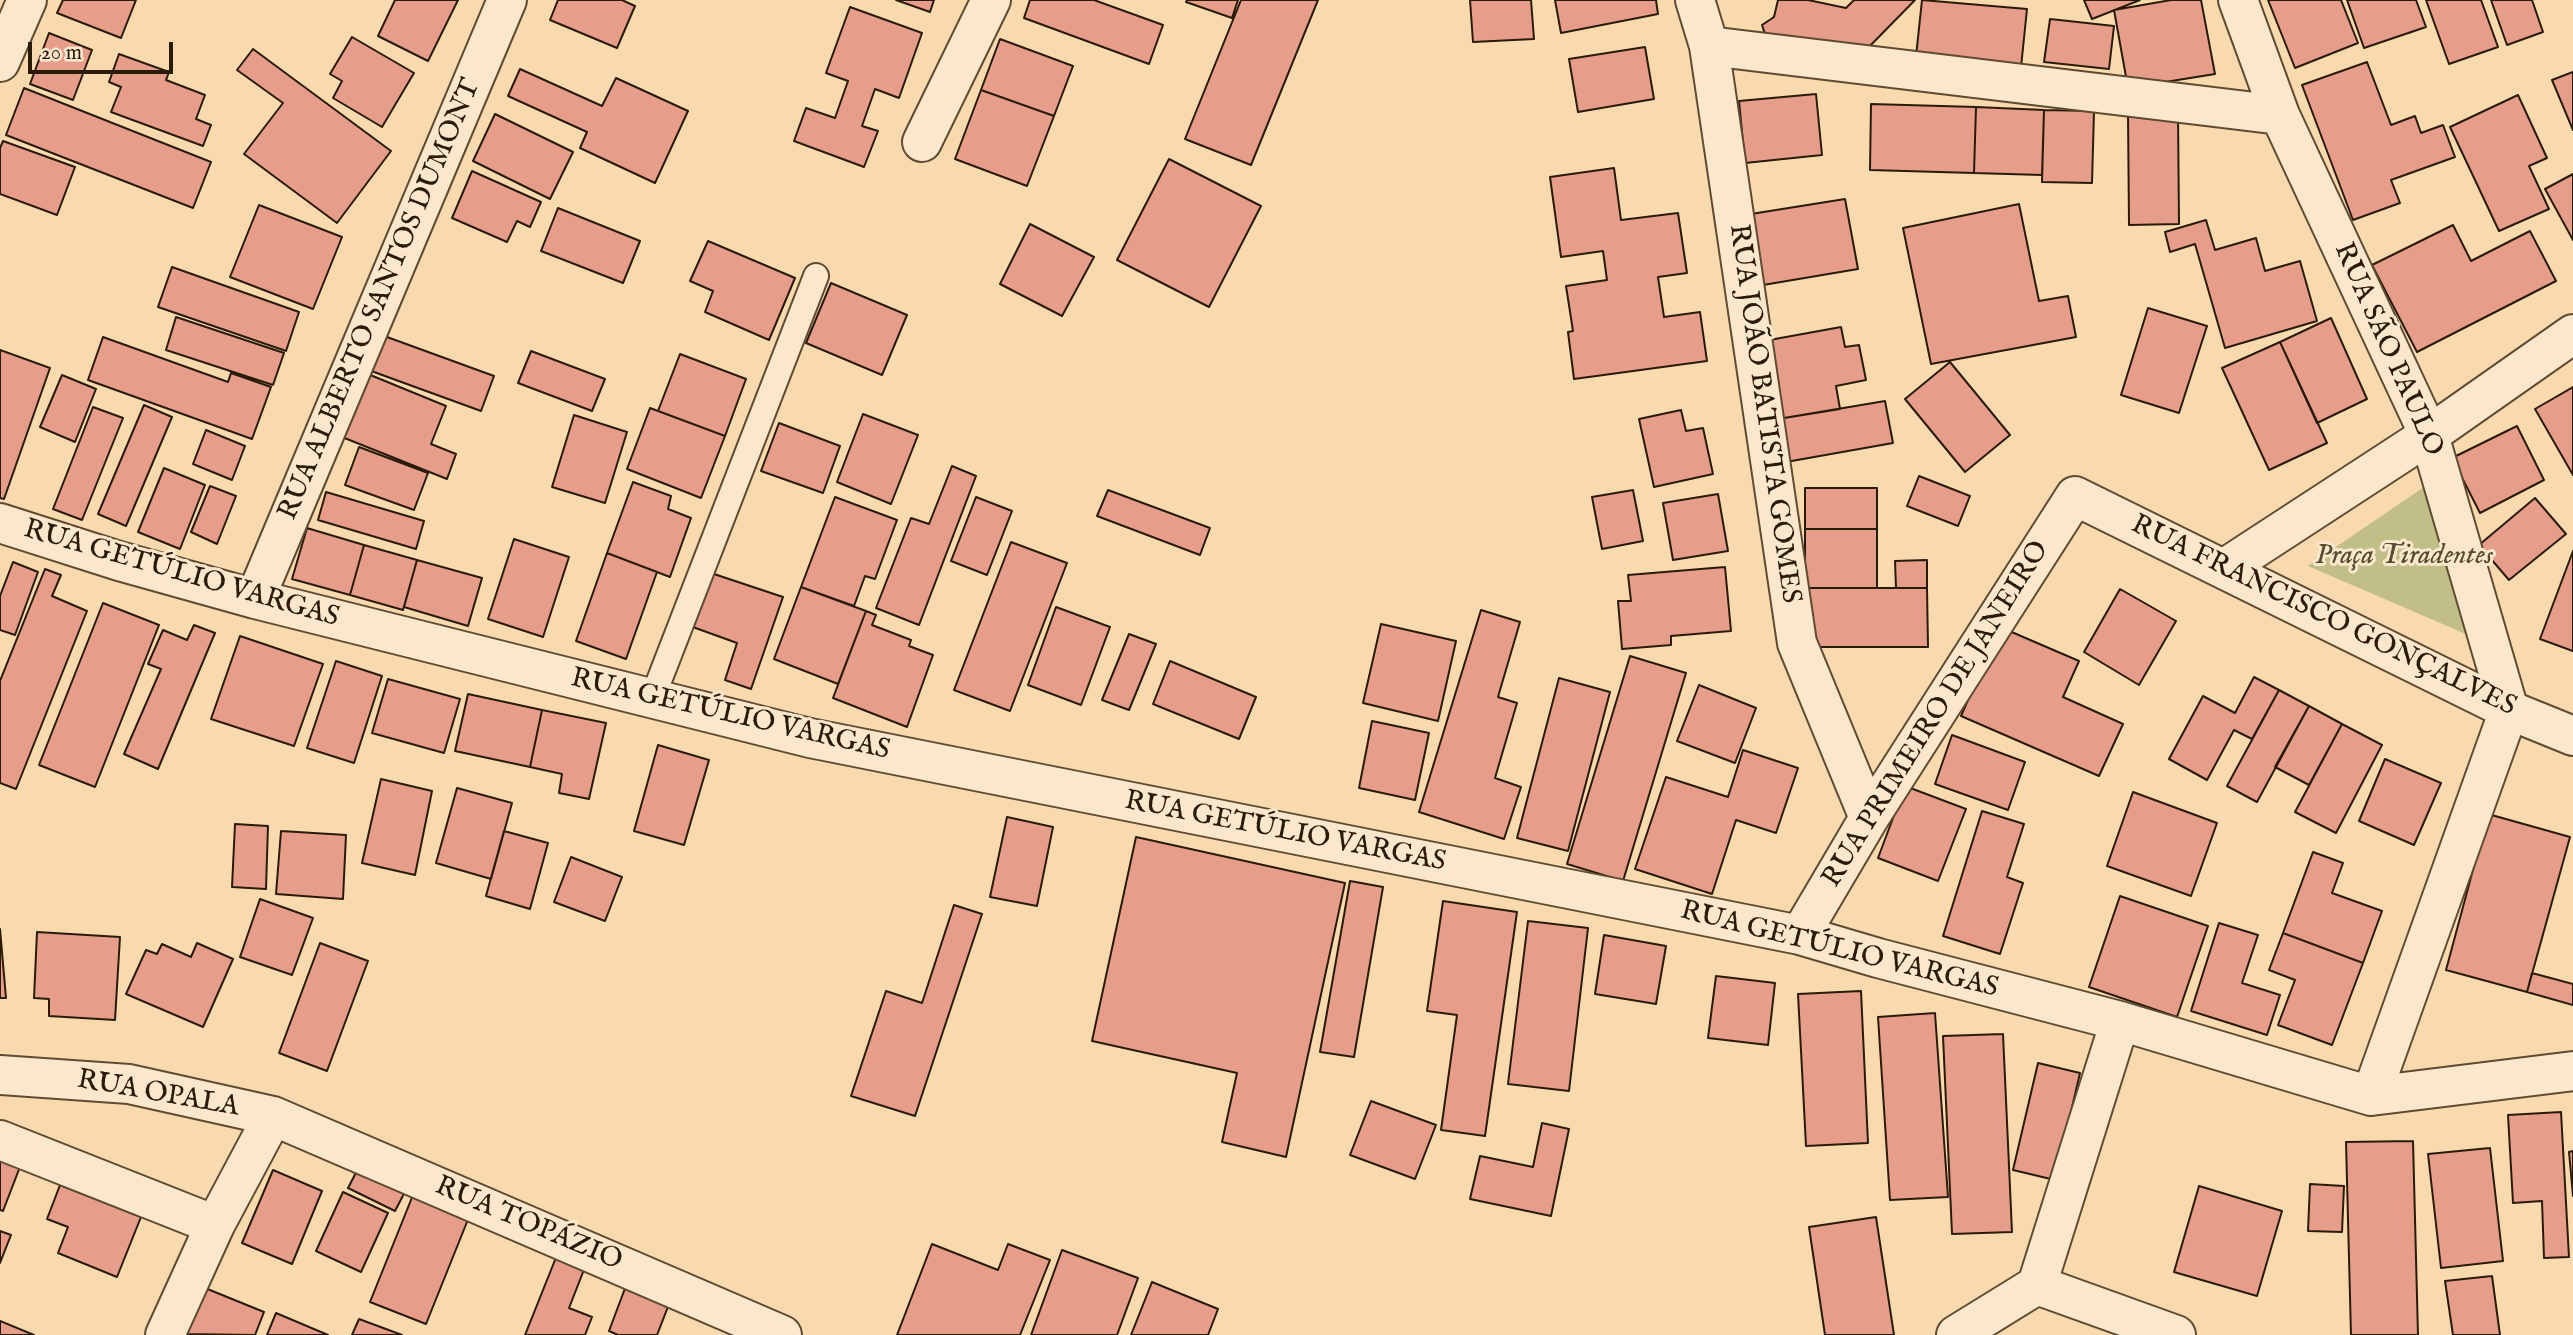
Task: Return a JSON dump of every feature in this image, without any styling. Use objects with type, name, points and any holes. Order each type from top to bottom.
[{"type":"street","points":[[0,62],[27,0]]},
{"type":"street","name":"RUA ALBERTO SANTOS DUMONT","points":[[255,599],[507,0]]},
{"type":"street","points":[[922,142],[990,0]]},
{"type":"street","name":"RUA JOÃO BATISTA GOMES","points":[[1695,0],[1709,46],[1797,643],[1869,818]]},
{"type":"street","name":"RUA SÃO PAULO","points":[[2238,0],[2280,115],[2430,435],[2509,710]]},
{"type":"street","points":[[1709,46],[2280,115]]},
{"type":"street","points":[[2225,568],[2430,435],[2573,334]]},
{"type":"street","name":"RUA PRIMEIRO DE JANEIRO","points":[[1800,935],[1869,818],[2075,496]]},
{"type":"street","name":"RUA FRANCISCO GONÇALVES","points":[[2075,496],[2509,710],[2573,736]]},
{"type":"street","name":"RUA GETÚLIO VARGAS","points":[[0,523],[119,561],[255,599],[810,738],[1800,935],[2120,1021],[2371,1096],[2573,1071]]},
{"type":"street","points":[[2371,1096],[2509,710]]},
{"type":"street","points":[[1956,1335],[2037,1285],[2120,1021]]},
{"type":"street","name":"RUA OPALA","points":[[0,1075],[129,1084],[273,1115]]},
{"type":"street","points":[[165,1335],[215,1225],[273,1115]]},
{"type":"street","name":"RUA TOPÁZIO","points":[[273,1115],[779,1334]]},
{"type":"street","points":[[0,1140],[215,1225]]},
{"type":"street","points":[[2037,1285],[2176,1335]]},
{"type":"lane","points":[[652,699],[816,276]]},
{"type":"green space","name":"Praça Tiradentes","points":[[2427,485],[2482,641],[2308,566]]},
{"type":"building","points":[[63,0],[136,0],[121,38],[57,13]]},
{"type":"building","points":[[395,0],[458,0],[428,61],[378,36]]},
{"type":"building","points":[[558,0],[622,0],[635,6],[617,48],[550,20]]},
{"type":"building","points":[[896,0],[934,0],[930,12]]},
{"type":"building","points":[[1030,0],[1094,0],[1163,25],[1149,64],[1024,18]]},
{"type":"building","points":[[1238,0],[1232,18],[1186,2]]},
{"type":"building","points":[[1241,0],[1318,0],[1251,165],[1185,139]]},
{"type":"building","points":[[1470,0],[1531,0],[1534,39],[1473,42]]},
{"type":"building","points":[[1555,0],[1656,0],[1658,14],[1561,33]]},
{"type":"building","points":[[1778,0],[1808,0],[1846,8],[1854,0],[1915,0],[1863,53],[1767,40],[1762,25],[1774,17]]},
{"type":"building","points":[[1922,0],[2027,9],[2020,77],[1915,66]]},
{"type":"building","points":[[2084,0],[2140,0],[2092,19]]},
{"type":"building","points":[[2171,0],[2201,0],[2215,74],[2128,88],[2114,10]]},
{"type":"building","points":[[2268,0],[2341,0],[2358,43],[2295,68]]},
{"type":"building","points":[[2347,0],[2416,0],[2426,27],[2364,48]]},
{"type":"building","points":[[2426,0],[2481,0],[2498,47],[2449,64]]},
{"type":"building","points":[[2491,0],[2532,0],[2543,32],[2507,45]]},
{"type":"building","points":[[850,7],[922,33],[899,98],[875,89],[862,126],[878,131],[864,167],[794,141],[806,108],[835,118],[848,81],[826,73]]},
{"type":"building","points":[[2050,19],[2114,26],[2109,69],[2044,62]]},
{"type":"building","points":[[49,33],[92,50],[73,100],[30,84]]},
{"type":"building","points":[[352,37],[414,73],[382,127],[333,98],[342,81],[330,74]]},
{"type":"building","points":[[1000,39],[1073,66],[1054,116],[981,90]]},
{"type":"building","points":[[1645,47],[1654,99],[1578,112],[1569,59]]},
{"type":"building","points":[[253,49],[391,151],[337,223],[244,154],[283,103],[237,70]]},
{"type":"building","points":[[119,54],[169,72],[166,80],[205,95],[196,119],[211,125],[203,146],[111,112],[121,87],[109,82]]},
{"type":"building","points":[[2367,62],[2391,125],[2415,116],[2421,133],[2443,125],[2455,157],[2391,180],[2400,203],[2353,220],[2302,85]]},
{"type":"building","points":[[520,69],[602,106],[616,78],[688,111],[655,183],[580,148],[587,132],[508,96]]},
{"type":"building","points":[[2573,72],[2573,130],[2552,80]]},
{"type":"building","points":[[24,88],[211,162],[193,208],[6,135]]},
{"type":"building","points":[[981,90],[1054,116],[1027,186],[955,159]]},
{"type":"building","points":[[1816,94],[1822,155],[1745,163],[1739,101]]},
{"type":"building","points":[[2518,95],[2547,158],[2529,166],[2549,209],[2499,231],[2450,127]]},
{"type":"building","points":[[1871,104],[1976,107],[1974,173],[1870,170]]},
{"type":"building","points":[[1976,107],[2044,110],[2042,175],[1974,173]]},
{"type":"building","points":[[2044,110],[2094,111],[2092,183],[2042,182]]},
{"type":"building","points":[[2178,113],[2179,224],[2129,225],[2128,114]]},
{"type":"building","points":[[495,114],[573,152],[550,199],[473,161]]},
{"type":"building","points":[[3,141],[75,167],[57,215],[0,194],[0,148]]},
{"type":"building","points":[[1169,159],[1261,206],[1209,307],[1117,260]]},
{"type":"building","points":[[1614,168],[1621,220],[1678,213],[1687,273],[1658,277],[1664,317],[1700,312],[1707,361],[1574,379],[1568,332],[1573,331],[1566,286],[1607,280],[1603,251],[1561,257],[1550,177]]},
{"type":"building","points":[[472,171],[541,202],[530,227],[517,221],[507,242],[452,218]]},
{"type":"building","points":[[2573,174],[2573,240],[2545,189]]},
{"type":"building","points":[[1845,199],[1858,269],[1763,285],[1751,214]]},
{"type":"building","points":[[2019,204],[2039,301],[2068,296],[2076,337],[1931,364],[1903,228]]},
{"type":"building","points":[[259,205],[342,237],[313,309],[230,277]]},
{"type":"building","points":[[558,208],[640,241],[623,283],[541,251]]},
{"type":"building","points":[[2206,220],[2215,250],[2256,238],[2265,271],[2300,261],[2317,321],[2225,348],[2195,244],[2170,252],[2165,232]]},
{"type":"building","points":[[1030,224],[1094,257],[1062,316],[1000,284]]},
{"type":"building","points":[[2453,225],[2471,261],[2530,231],[2556,281],[2417,352],[2372,265]]},
{"type":"building","points":[[708,241],[795,278],[769,340],[705,312],[713,291],[690,281]]},
{"type":"building","points":[[172,267],[299,312],[286,351],[158,307]]},
{"type":"building","points":[[831,283],[907,315],[882,375],[806,343]]},
{"type":"building","points":[[2148,308],[2207,326],[2179,413],[2121,395]]},
{"type":"building","points":[[176,317],[284,353],[273,385],[166,350]]},
{"type":"building","points":[[2331,318],[2367,399],[2317,423],[2280,342]]},
{"type":"building","points":[[1841,327],[1845,347],[1859,345],[1866,380],[1836,386],[1840,409],[1778,419],[1764,341]]},
{"type":"building","points":[[376,333],[494,376],[481,411],[363,368]]},
{"type":"building","points":[[103,337],[228,382],[231,373],[271,387],[252,439],[88,380]]},
{"type":"building","points":[[2280,342],[2327,443],[2269,470],[2222,368]]},
{"type":"building","points":[[0,350],[50,368],[4,499],[0,498]]},
{"type":"building","points":[[531,351],[605,379],[592,411],[518,383]]},
{"type":"building","points":[[680,354],[746,379],[725,436],[658,411]]},
{"type":"building","points":[[1950,362],[2010,435],[1965,472],[1905,399]]},
{"type":"building","points":[[363,372],[446,406],[431,444],[456,454],[447,479],[337,435]]},
{"type":"building","points":[[62,375],[96,389],[75,442],[40,427]]},
{"type":"building","points":[[2573,387],[2573,475],[2535,409]]},
{"type":"building","points":[[1885,401],[1893,443],[1786,462],[1778,419]]},
{"type":"building","points":[[144,405],[172,417],[126,526],[98,514]]},
{"type":"building","points":[[93,407],[123,418],[82,520],[53,509]]},
{"type":"building","points":[[650,408],[725,436],[701,498],[627,469]]},
{"type":"building","points":[[1681,410],[1686,431],[1703,428],[1713,474],[1654,487],[1639,419]]},
{"type":"building","points":[[863,414],[918,435],[891,504],[837,482]]},
{"type":"building","points":[[574,415],[627,432],[605,503],[552,487]]},
{"type":"building","points":[[779,423],[840,446],[823,493],[761,471]]},
{"type":"building","points":[[2517,426],[2544,480],[2480,513],[2452,458]]},
{"type":"building","points":[[206,430],[245,446],[232,480],[193,464]]},
{"type":"building","points":[[359,447],[428,473],[414,510],[345,485]]},
{"type":"building","points":[[952,466],[976,476],[919,625],[876,608],[911,518],[929,524]]},
{"type":"building","points":[[164,468],[205,485],[180,549],[138,532]]},
{"type":"building","points":[[1919,476],[1970,496],[1958,526],[1907,506]]},
{"type":"building","points":[[633,482],[671,496],[668,509],[691,518],[670,577],[607,553]]},
{"type":"building","points":[[210,486],[236,496],[217,544],[191,532]]},
{"type":"building","points":[[1805,488],[1877,488],[1877,529],[1805,529]]},
{"type":"building","points":[[1108,490],[1210,528],[1200,555],[1097,516]]},
{"type":"building","points":[[1633,490],[1643,541],[1602,549],[1592,497]]},
{"type":"building","points":[[326,492],[424,521],[416,549],[318,520]]},
{"type":"building","points":[[1718,494],[1728,551],[1673,560],[1663,503]]},
{"type":"building","points":[[835,497],[897,520],[875,579],[865,576],[854,606],[801,587]]},
{"type":"building","points":[[976,497],[1012,511],[987,575],[951,561]]},
{"type":"building","points":[[2535,498],[2566,534],[2509,580],[2479,545]]},
{"type":"building","points":[[307,528],[364,545],[350,595],[292,579]]},
{"type":"building","points":[[1805,529],[1877,529],[1877,588],[1805,588]]},
{"type":"building","points":[[514,539],[569,557],[543,637],[488,619]]},
{"type":"building","points":[[1011,542],[1067,563],[1010,711],[954,690]]},
{"type":"building","points":[[364,545],[417,560],[403,610],[350,595]]},
{"type":"building","points":[[2573,551],[2573,651],[2540,639]]},
{"type":"building","points":[[607,553],[657,572],[626,659],[576,641]]},
{"type":"building","points":[[417,560],[482,578],[468,626],[404,607]]},
{"type":"building","points":[[1927,560],[1927,588],[1896,588],[1895,561]]},
{"type":"building","points":[[13,562],[38,572],[15,635],[0,630],[0,596]]},
{"type":"building","points":[[1725,567],[1731,631],[1671,636],[1671,645],[1622,649],[1618,601],[1631,601],[1628,575]]},
{"type":"building","points":[[45,569],[61,575],[52,596],[87,611],[16,789],[0,783],[0,681]]},
{"type":"building","points":[[708,572],[783,597],[751,689],[725,680],[737,643],[690,626]]},
{"type":"building","points":[[801,587],[866,611],[838,684],[774,659]]},
{"type":"building","points":[[1805,588],[1927,588],[1928,647],[1805,647]]},
{"type":"building","points":[[2120,589],[2176,621],[2139,685],[2084,652]]},
{"type":"building","points":[[103,603],[159,625],[95,787],[39,765]]},
{"type":"building","points":[[1056,607],[1110,627],[1081,705],[1028,685]]},
{"type":"building","points":[[1481,610],[1520,622],[1498,697],[1517,703],[1495,778],[1521,787],[1504,839],[1419,812]]},
{"type":"building","points":[[866,611],[876,615],[872,625],[911,640],[909,646],[933,655],[907,727],[833,698]]},
{"type":"building","points":[[1381,624],[1456,641],[1438,721],[1363,703]]},
{"type":"building","points":[[194,625],[215,633],[158,769],[124,754],[161,669],[148,664],[163,630],[187,640]]},
{"type":"building","points":[[2000,627],[2079,661],[2063,697],[2123,724],[2099,776],[1961,716]]},
{"type":"building","points":[[1129,634],[1156,644],[1129,710],[1102,700]]},
{"type":"building","points":[[240,636],[323,664],[294,746],[211,719]]},
{"type":"building","points":[[1630,656],[1686,673],[1623,881],[1567,864]]},
{"type":"building","points":[[336,661],[382,676],[354,763],[307,748]]},
{"type":"building","points":[[1170,661],[1256,697],[1239,739],[1153,704]]},
{"type":"building","points":[[2254,677],[2279,690],[2252,739],[2234,730],[2207,780],[2169,759],[2203,696],[2235,713]]},
{"type":"building","points":[[1559,678],[1610,692],[1568,851],[1517,838]]},
{"type":"building","points":[[388,679],[460,699],[444,753],[372,733]]},
{"type":"building","points":[[1699,685],[1756,708],[1735,763],[1677,741]]},
{"type":"building","points":[[2279,690],[2309,706],[2257,802],[2227,786]]},
{"type":"building","points":[[468,694],[542,710],[530,767],[455,751]]},
{"type":"building","points":[[2309,706],[2342,724],[2309,785],[2275,767]]},
{"type":"building","points":[[542,710],[606,723],[589,799],[559,793],[562,774],[530,767]]},
{"type":"building","points":[[1372,721],[1429,733],[1415,800],[1359,788]]},
{"type":"building","points":[[2342,724],[2382,745],[2336,833],[2295,812]]},
{"type":"building","points":[[1952,735],[2025,762],[2008,810],[1935,784]]},
{"type":"building","points":[[658,745],[709,760],[684,845],[634,831]]},
{"type":"building","points":[[1743,750],[1798,768],[1776,833],[1736,820],[1712,894],[1635,869],[1666,777],[1728,797]]},
{"type":"building","points":[[2385,759],[2441,783],[2414,845],[2359,821]]},
{"type":"building","points":[[381,779],[432,791],[415,875],[362,863]]},
{"type":"building","points":[[1905,786],[1966,809],[1938,881],[1878,858]]},
{"type":"building","points":[[457,788],[512,803],[491,879],[436,863]]},
{"type":"building","points":[[2133,792],[2217,823],[2191,896],[2107,866]]},
{"type":"building","points":[[1982,811],[2024,824],[2007,877],[2023,883],[2000,954],[1943,936]]},
{"type":"building","points":[[2488,814],[2570,837],[2527,992],[2446,970]]},
{"type":"building","points":[[1007,817],[1053,827],[1037,906],[990,897]]},
{"type":"building","points":[[235,824],[268,826],[266,889],[232,887]]},
{"type":"building","points":[[281,831],[346,835],[343,899],[276,894]]},
{"type":"building","points":[[504,831],[548,843],[530,909],[486,896]]},
{"type":"building","points":[[1136,837],[1345,883],[1286,1157],[1222,1142],[1237,1073],[1092,1041]]},
{"type":"building","points":[[2313,852],[2343,863],[2332,893],[2382,911],[2363,963],[2283,933]]},
{"type":"building","points":[[571,857],[622,877],[605,921],[554,902]]},
{"type":"building","points":[[1350,881],[1383,887],[1354,1057],[1320,1052]]},
{"type":"building","points":[[2120,896],[2208,926],[2177,1017],[2089,987]]},
{"type":"building","points":[[260,899],[313,918],[292,975],[240,957]]},
{"type":"building","points":[[1443,901],[1517,912],[1485,1136],[1441,1130],[1457,1015],[1427,1011]]},
{"type":"building","points":[[954,905],[982,914],[915,1116],[851,1096],[886,991],[922,1003]]},
{"type":"building","points":[[1528,921],[1588,928],[1569,1091],[1508,1084]]},
{"type":"building","points":[[2219,923],[2258,935],[2242,983],[2280,995],[2267,1035],[2191,1011]]},
{"type":"building","points":[[0,929],[6,998],[0,998]]},
{"type":"building","points":[[37,932],[120,937],[115,1020],[49,1016],[49,999],[34,998]]},
{"type":"building","points":[[2283,933],[2363,963],[2332,1045],[2278,1025],[2295,980],[2269,970]]},
{"type":"building","points":[[1604,935],[1666,946],[1656,1004],[1595,994]]},
{"type":"building","points":[[197,943],[233,959],[203,1027],[126,994],[146,950],[157,954],[162,944],[191,957]]},
{"type":"building","points":[[320,943],[368,961],[327,1071],[279,1053]]},
{"type":"building","points":[[2532,973],[2573,984],[2573,1005],[2527,992]]},
{"type":"building","points":[[1716,976],[1775,983],[1768,1045],[1708,1038]]},
{"type":"building","points":[[1861,991],[1868,1143],[1806,1146],[1798,994]]},
{"type":"building","points":[[1935,1013],[1948,1197],[1890,1200],[1878,1017]]},
{"type":"building","points":[[2003,1034],[2012,1232],[1952,1234],[1943,1036]]},
{"type":"building","points":[[2038,1063],[2080,1073],[2055,1180],[2013,1170]]},
{"type":"building","points":[[1371,1101],[1436,1125],[1415,1179],[1350,1155]]},
{"type":"building","points":[[2561,1112],[2569,1257],[2544,1258],[2542,1201],[2513,1203],[2508,1115]]},
{"type":"building","points":[[1542,1123],[1569,1129],[1551,1216],[1470,1199],[1480,1156],[1533,1167]]},
{"type":"building","points":[[2413,1141],[2418,1335],[2351,1335],[2346,1142]]},
{"type":"building","points":[[2490,1148],[2503,1261],[2441,1268],[2428,1154]]},
{"type":"building","points":[[0,1150],[23,1159],[3,1211],[0,1210]]},
{"type":"building","points":[[2573,1151],[2573,1196],[2569,1152]]},
{"type":"building","points":[[362,1161],[409,1184],[395,1211],[348,1188]]},
{"type":"building","points":[[273,1170],[322,1191],[292,1264],[242,1243]]},
{"type":"building","points":[[2310,1184],[2344,1186],[2342,1232],[2308,1231]]},
{"type":"building","points":[[60,1185],[141,1217],[117,1277],[58,1253],[68,1227],[47,1219]]},
{"type":"building","points":[[2199,1186],[2282,1211],[2257,1296],[2174,1272]]},
{"type":"building","points":[[415,1190],[471,1212],[426,1324],[370,1302]]},
{"type":"building","points":[[343,1192],[388,1213],[361,1272],[316,1251]]},
{"type":"building","points":[[1876,1217],[1894,1335],[1825,1335],[1809,1227]]},
{"type":"building","points":[[0,1231],[11,1235],[0,1263]]},
{"type":"building","points":[[932,1244],[998,1270],[1008,1244],[1050,1260],[1020,1335],[897,1335]]},
{"type":"building","points":[[559,1250],[587,1262],[569,1308],[592,1317],[585,1335],[525,1335]]},
{"type":"building","points":[[1062,1250],[1138,1278],[1117,1335],[1031,1335]]},
{"type":"building","points":[[2492,1276],[2500,1335],[2453,1335],[2445,1281]]},
{"type":"building","points":[[1152,1282],[1218,1309],[1208,1335],[1131,1335]]},
{"type":"building","points":[[627,1283],[671,1299],[657,1335],[618,1335],[609,1331]]},
{"type":"building","points":[[205,1288],[264,1312],[255,1335],[186,1334]]},
{"type":"building","points":[[276,1313],[328,1335],[267,1335]]},
{"type":"building","points":[[359,1319],[402,1335],[352,1335]]},
{"type":"building","points":[[0,1321],[34,1335],[0,1335]]}]
